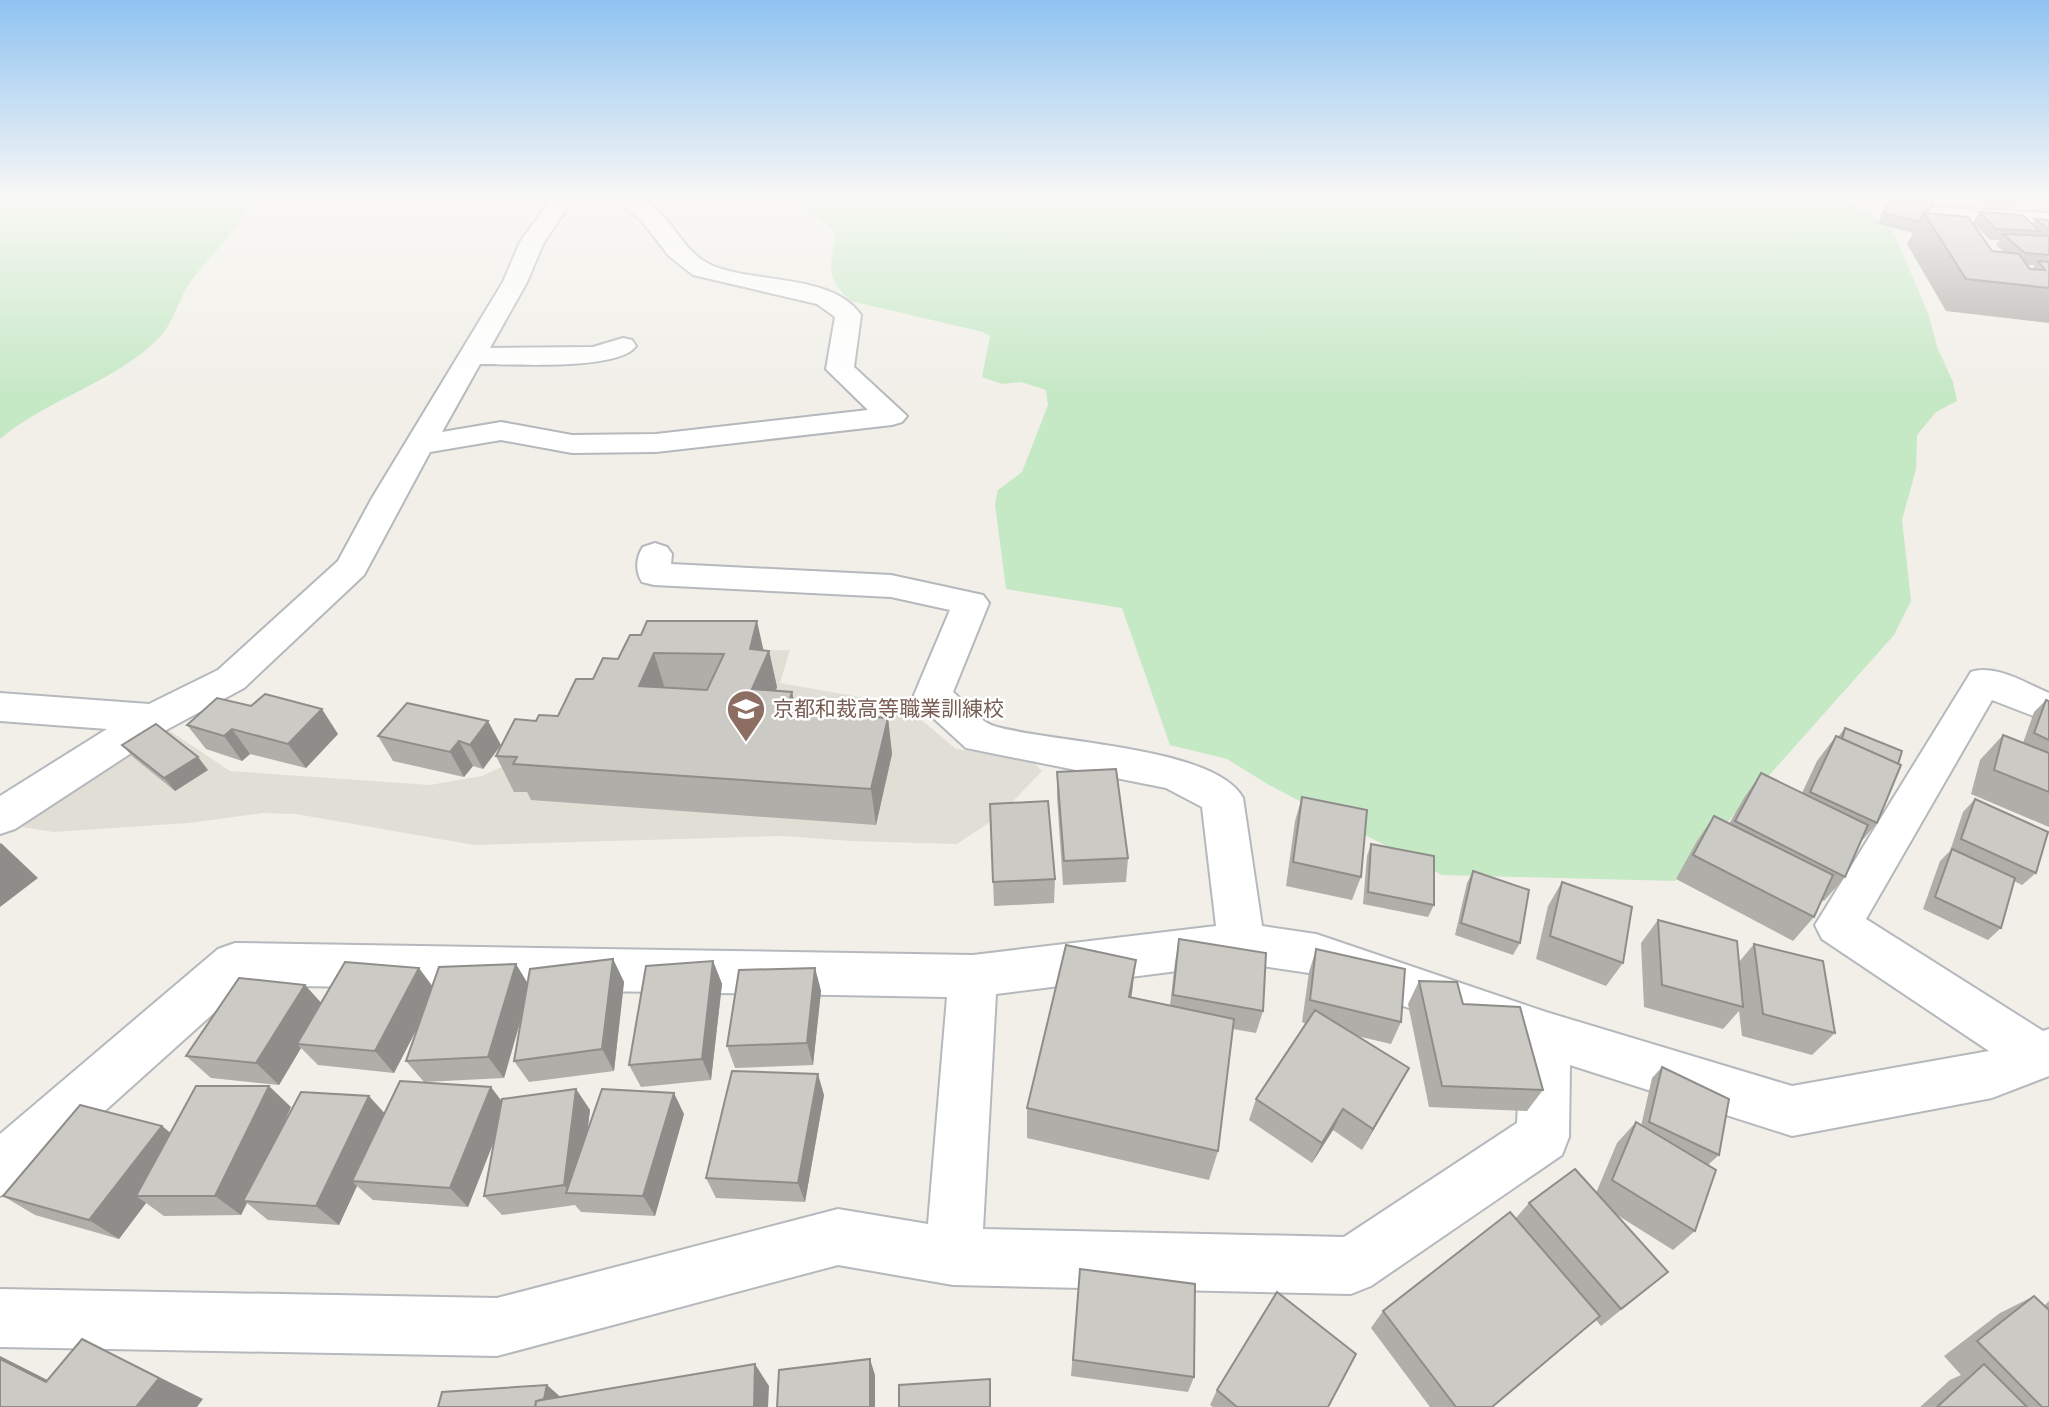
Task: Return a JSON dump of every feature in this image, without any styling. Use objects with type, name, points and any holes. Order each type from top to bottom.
[{"type":"street","points":[[0,817],[154,719],[231,678],[352,567],[388,498],[422,444],[515,282],[523,264]]},
{"type":"street","points":[[422,444],[501,431],[572,444],[656,443],[892,416],[840,369],[848,314],[826,298],[702,270],[694,264]]},
{"type":"street","points":[[1983,264],[2001,283],[2049,286]]},
{"type":"street","points":[[472,356],[595,355],[623,346]]},
{"type":"street","points":[[655,554],[654,574],[891,586],[971,603],[933,695],[979,737],[1175,774],[1222,798],[1241,943]]},
{"type":"street","points":[[2044,1054],[1838,925],[1984,681],[2049,708]]},
{"type":"street","points":[[0,707],[154,719]]},
{"type":"street","points":[[0,1169],[235,964],[973,976],[1241,943],[1316,954],[1546,1035],[1792,1111],[1992,1074],[2044,1054]]},
{"type":"street","points":[[953,1257],[973,976]]},
{"type":"street","points":[[0,1318],[496,1327],[838,1237],[953,1257],[1351,1266],[1543,1137],[1546,1035]]},
{"type":"shaded area","name":"京都和裁高等職業訓練校","points":[[790,650],[780,683],[904,705],[956,749],[1033,762],[1042,771],[999,816],[957,844],[783,836],[474,845],[296,814],[263,813],[188,823],[53,832],[22,827],[13,820],[164,727],[230,771],[430,785],[482,776],[523,757],[655,652]]},
{"type":"green space","points":[[0,264],[205,264],[189,284],[167,327],[157,340],[120,368],[39,412],[0,439]]},
{"type":"green space","points":[[831,264],[1907,264],[1929,316],[1937,347],[1953,382],[1957,401],[1936,412],[1917,435],[1916,469],[1902,520],[1911,601],[1894,635],[1675,881],[1442,875],[1269,785],[1227,759],[1170,745],[1122,608],[1006,589],[995,504],[998,490],[1022,472],[1048,405],[1046,390],[1021,382],[1002,384],[982,377],[990,336],[983,332],[851,301],[836,284]]},
{"type":"building","points":[[1956,264],[2026,264],[2030,269],[2045,270],[2040,264],[2049,264],[2049,288],[1966,279]]},
{"type":"building","points":[[647,621],[757,621],[750,649],[769,651],[752,689],[792,692],[786,711],[888,718],[871,789],[513,764],[517,757],[496,756],[515,719],[536,721],[539,715],[558,716],[576,679],[593,679],[603,658],[618,659],[630,635],[641,635]],"holes":[[[654,653],[724,654],[707,690],[639,686]]]},
{"type":"building","points":[[265,694],[322,709],[288,744],[232,729],[224,736],[187,725],[217,698],[251,706]]},
{"type":"building","points":[[2046,700],[2049,701],[2049,740],[2034,733]]},
{"type":"building","points":[[407,703],[488,721],[470,745],[459,741],[450,752],[378,736]]},
{"type":"building","points":[[156,724],[198,757],[164,778],[122,745]]},
{"type":"building","points":[[1845,728],[1902,751],[1898,764],[1842,739]]},
{"type":"building","points":[[2003,735],[2049,753],[2049,792],[1994,770]]},
{"type":"building","points":[[1836,736],[1901,765],[1877,823],[1810,792]]},
{"type":"building","points":[[1116,769],[1128,858],[1064,861],[1057,772]]},
{"type":"building","points":[[1761,773],[1868,825],[1845,877],[1735,821]]},
{"type":"building","points":[[1302,797],[1367,810],[1361,877],[1293,862]]},
{"type":"building","points":[[1975,799],[2048,832],[2036,873],[1961,839]]},
{"type":"building","points":[[1048,801],[1055,879],[993,882],[990,804]]},
{"type":"building","points":[[1714,816],[1833,875],[1814,917],[1693,855]]},
{"type":"building","points":[[1371,844],[1434,856],[1434,905],[1368,892]]},
{"type":"building","points":[[1952,849],[2015,878],[2001,928],[1935,897]]},
{"type":"building","points":[[1473,871],[1529,890],[1520,943],[1461,923]]},
{"type":"building","points":[[1562,882],[1632,907],[1623,963],[1550,936]]},
{"type":"building","points":[[1658,920],[1737,941],[1743,1007],[1662,985]]},
{"type":"building","points":[[1179,939],[1266,953],[1263,1011],[1173,995]]},
{"type":"building","points":[[1754,944],[1823,961],[1835,1033],[1763,1014]]},
{"type":"building","points":[[1066,945],[1136,960],[1129,997],[1234,1019],[1218,1151],[1027,1108]]},
{"type":"building","points":[[1316,949],[1405,969],[1401,1022],[1310,1000]]},
{"type":"building","points":[[613,959],[602,1049],[514,1061],[530,969]]},
{"type":"building","points":[[713,961],[702,1059],[629,1065],[646,966]]},
{"type":"building","points":[[345,962],[419,968],[375,1051],[297,1044]]},
{"type":"building","points":[[516,964],[488,1057],[406,1061],[439,967]]},
{"type":"building","points":[[815,968],[807,1043],[727,1046],[739,970]]},
{"type":"building","points":[[239,978],[305,985],[256,1063],[186,1056]]},
{"type":"building","points":[[1419,981],[1457,982],[1463,1004],[1520,1007],[1543,1090],[1442,1086]]},
{"type":"building","points":[[1315,1010],[1409,1068],[1373,1129],[1343,1109],[1322,1143],[1256,1099]]},
{"type":"building","points":[[1662,1067],[1729,1099],[1719,1155],[1649,1122]]},
{"type":"building","points":[[732,1071],[818,1074],[798,1183],[706,1178]]},
{"type":"building","points":[[400,1081],[491,1087],[450,1188],[352,1181]]},
{"type":"building","points":[[196,1086],[269,1086],[215,1196],[136,1196]]},
{"type":"building","points":[[576,1089],[564,1185],[484,1196],[502,1099]]},
{"type":"building","points":[[602,1089],[674,1093],[643,1196],[566,1193]]},
{"type":"building","points":[[301,1092],[369,1096],[316,1206],[243,1201]]},
{"type":"building","points":[[80,1105],[162,1126],[89,1220],[3,1196]]},
{"type":"building","points":[[1636,1122],[1716,1170],[1695,1231],[1612,1180]]},
{"type":"building","points":[[1575,1169],[1668,1272],[1621,1309],[1529,1203]]},
{"type":"building","points":[[1510,1212],[1600,1316],[1492,1407],[1456,1407],[1383,1311]]},
{"type":"building","points":[[1080,1269],[1195,1284],[1194,1377],[1073,1360]]},
{"type":"building","points":[[1277,1292],[1356,1354],[1328,1407],[1237,1407],[1217,1390]]},
{"type":"building","points":[[2034,1296],[2049,1310],[2049,1407],[2042,1407],[1977,1341]]},
{"type":"building","points":[[82,1339],[159,1378],[136,1407],[0,1407],[0,1359],[46,1382]]},
{"type":"building","points":[[870,1359],[870,1407],[777,1407],[779,1370]]},
{"type":"building","points":[[755,1364],[754,1407],[535,1407],[536,1401]]},
{"type":"building","points":[[1984,1364],[2027,1407],[1937,1407]]},
{"type":"building","points":[[990,1379],[990,1407],[899,1407],[899,1385]]},
{"type":"building","points":[[547,1385],[544,1399],[536,1401],[535,1407],[438,1407],[442,1392]]},
{"type":"place","name":"京都和裁高等職業訓練校","points":[[746,743]]}]
